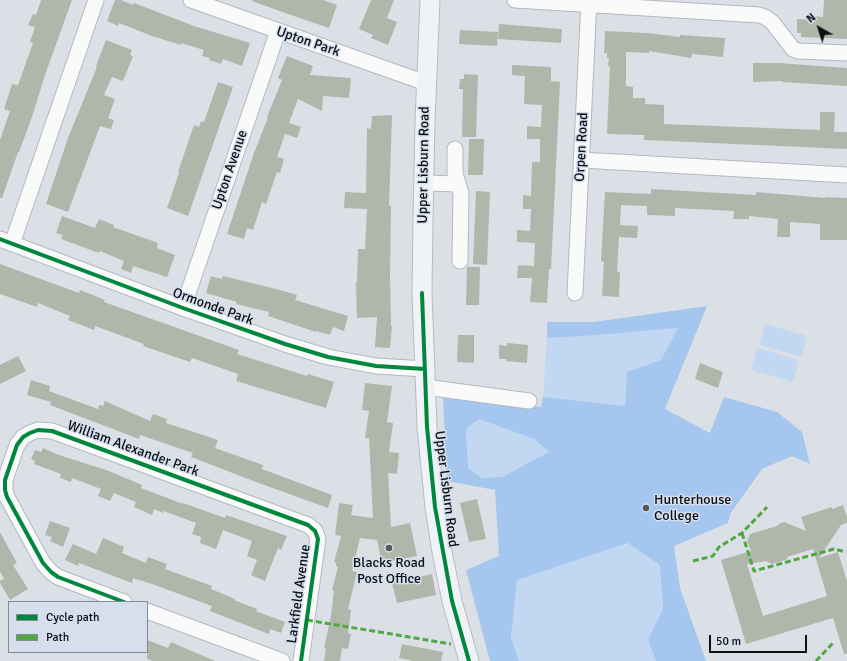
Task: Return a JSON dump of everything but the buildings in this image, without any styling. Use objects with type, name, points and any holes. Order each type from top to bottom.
[{"type":"main road","name":"Upper Lisburn Road","points":[[430,0],[423,184],[422,293],[427,427],[430,463],[442,552],[452,601],[469,661]]},
{"type":"street","name":"Ormonde Park","points":[[96,0],[6,242],[183,308],[285,344],[328,357],[376,366],[529,401]]},
{"type":"street","name":"Upton Park","points":[[191,0],[426,83]]},
{"type":"street","points":[[515,0],[744,7],[765,16],[772,22],[793,49],[798,51],[847,53]]},
{"type":"street","name":"Orpen Road","points":[[575,293],[589,2]]},
{"type":"street","name":"Upton Avenue","points":[[183,308],[278,31]]},
{"type":"street","points":[[455,149],[455,174],[461,193],[460,260]]},
{"type":"street","points":[[581,160],[847,175]]},
{"type":"street","points":[[423,184],[458,184]]},
{"type":"street","name":"William Alexander Park","points":[[121,601],[58,577],[50,572],[43,563],[7,497],[5,490],[5,480],[17,444],[23,437],[38,430],[52,431],[308,525],[315,531]]},
{"type":"street","name":"Larkfield Avenue","points":[[301,661],[318,539],[315,531]]},
{"type":"street","points":[[148,611],[282,661]]},
{"type":"shaded area","points":[[707,306],[665,409],[710,433],[724,397],[777,412],[802,432],[810,464],[792,456],[762,469],[730,514],[728,523],[674,546],[680,588],[706,661],[656,661],[648,639],[663,609],[660,565],[628,543],[517,580],[511,638],[519,661],[490,661],[466,570],[499,556],[495,490],[447,481],[443,396],[541,407],[543,397],[625,406],[627,372],[661,360],[678,328],[547,338],[547,322],[594,322]],"holes":[[[479,419],[534,439],[549,452],[502,477],[482,478],[468,468],[466,429]]]},
{"type":"shaded area","points":[[765,324],[807,336],[801,357],[759,345]]},
{"type":"shaded area","points":[[678,328],[661,360],[627,372],[625,406],[543,397],[547,338]]},
{"type":"shaded area","points":[[757,348],[799,360],[793,382],[751,370]]},
{"type":"shaded area","points":[[479,419],[534,439],[550,452],[502,477],[482,478],[468,468],[466,429]]},
{"type":"shaded area","points":[[629,543],[660,565],[663,609],[648,639],[656,661],[519,661],[511,638],[517,580]]},
{"type":"marked path","points":[[693,561],[713,556],[719,547],[742,533],[767,507]]},
{"type":"marked path","points":[[742,533],[754,571],[834,549],[846,552]]},
{"type":"marked path","points":[[307,620],[451,644]]},
{"type":"marked path","points":[[816,661],[833,643]]},
{"type":"cycle path","points":[[0,239],[183,308],[285,344],[328,357],[376,366],[425,369]]},
{"type":"cycle path","points":[[422,293],[427,427],[435,507],[452,601],[469,661]]},
{"type":"cycle path","points":[[121,601],[58,577],[43,563],[7,497],[5,490],[5,480],[17,445],[23,437],[38,430],[52,431],[308,525],[315,531],[318,539],[301,661]]},
{"type":"place","name":"Hunterhouse College","points":[[646,508]]},
{"type":"place","name":"Blacks Road Post Office","points":[[389,548]]}]
